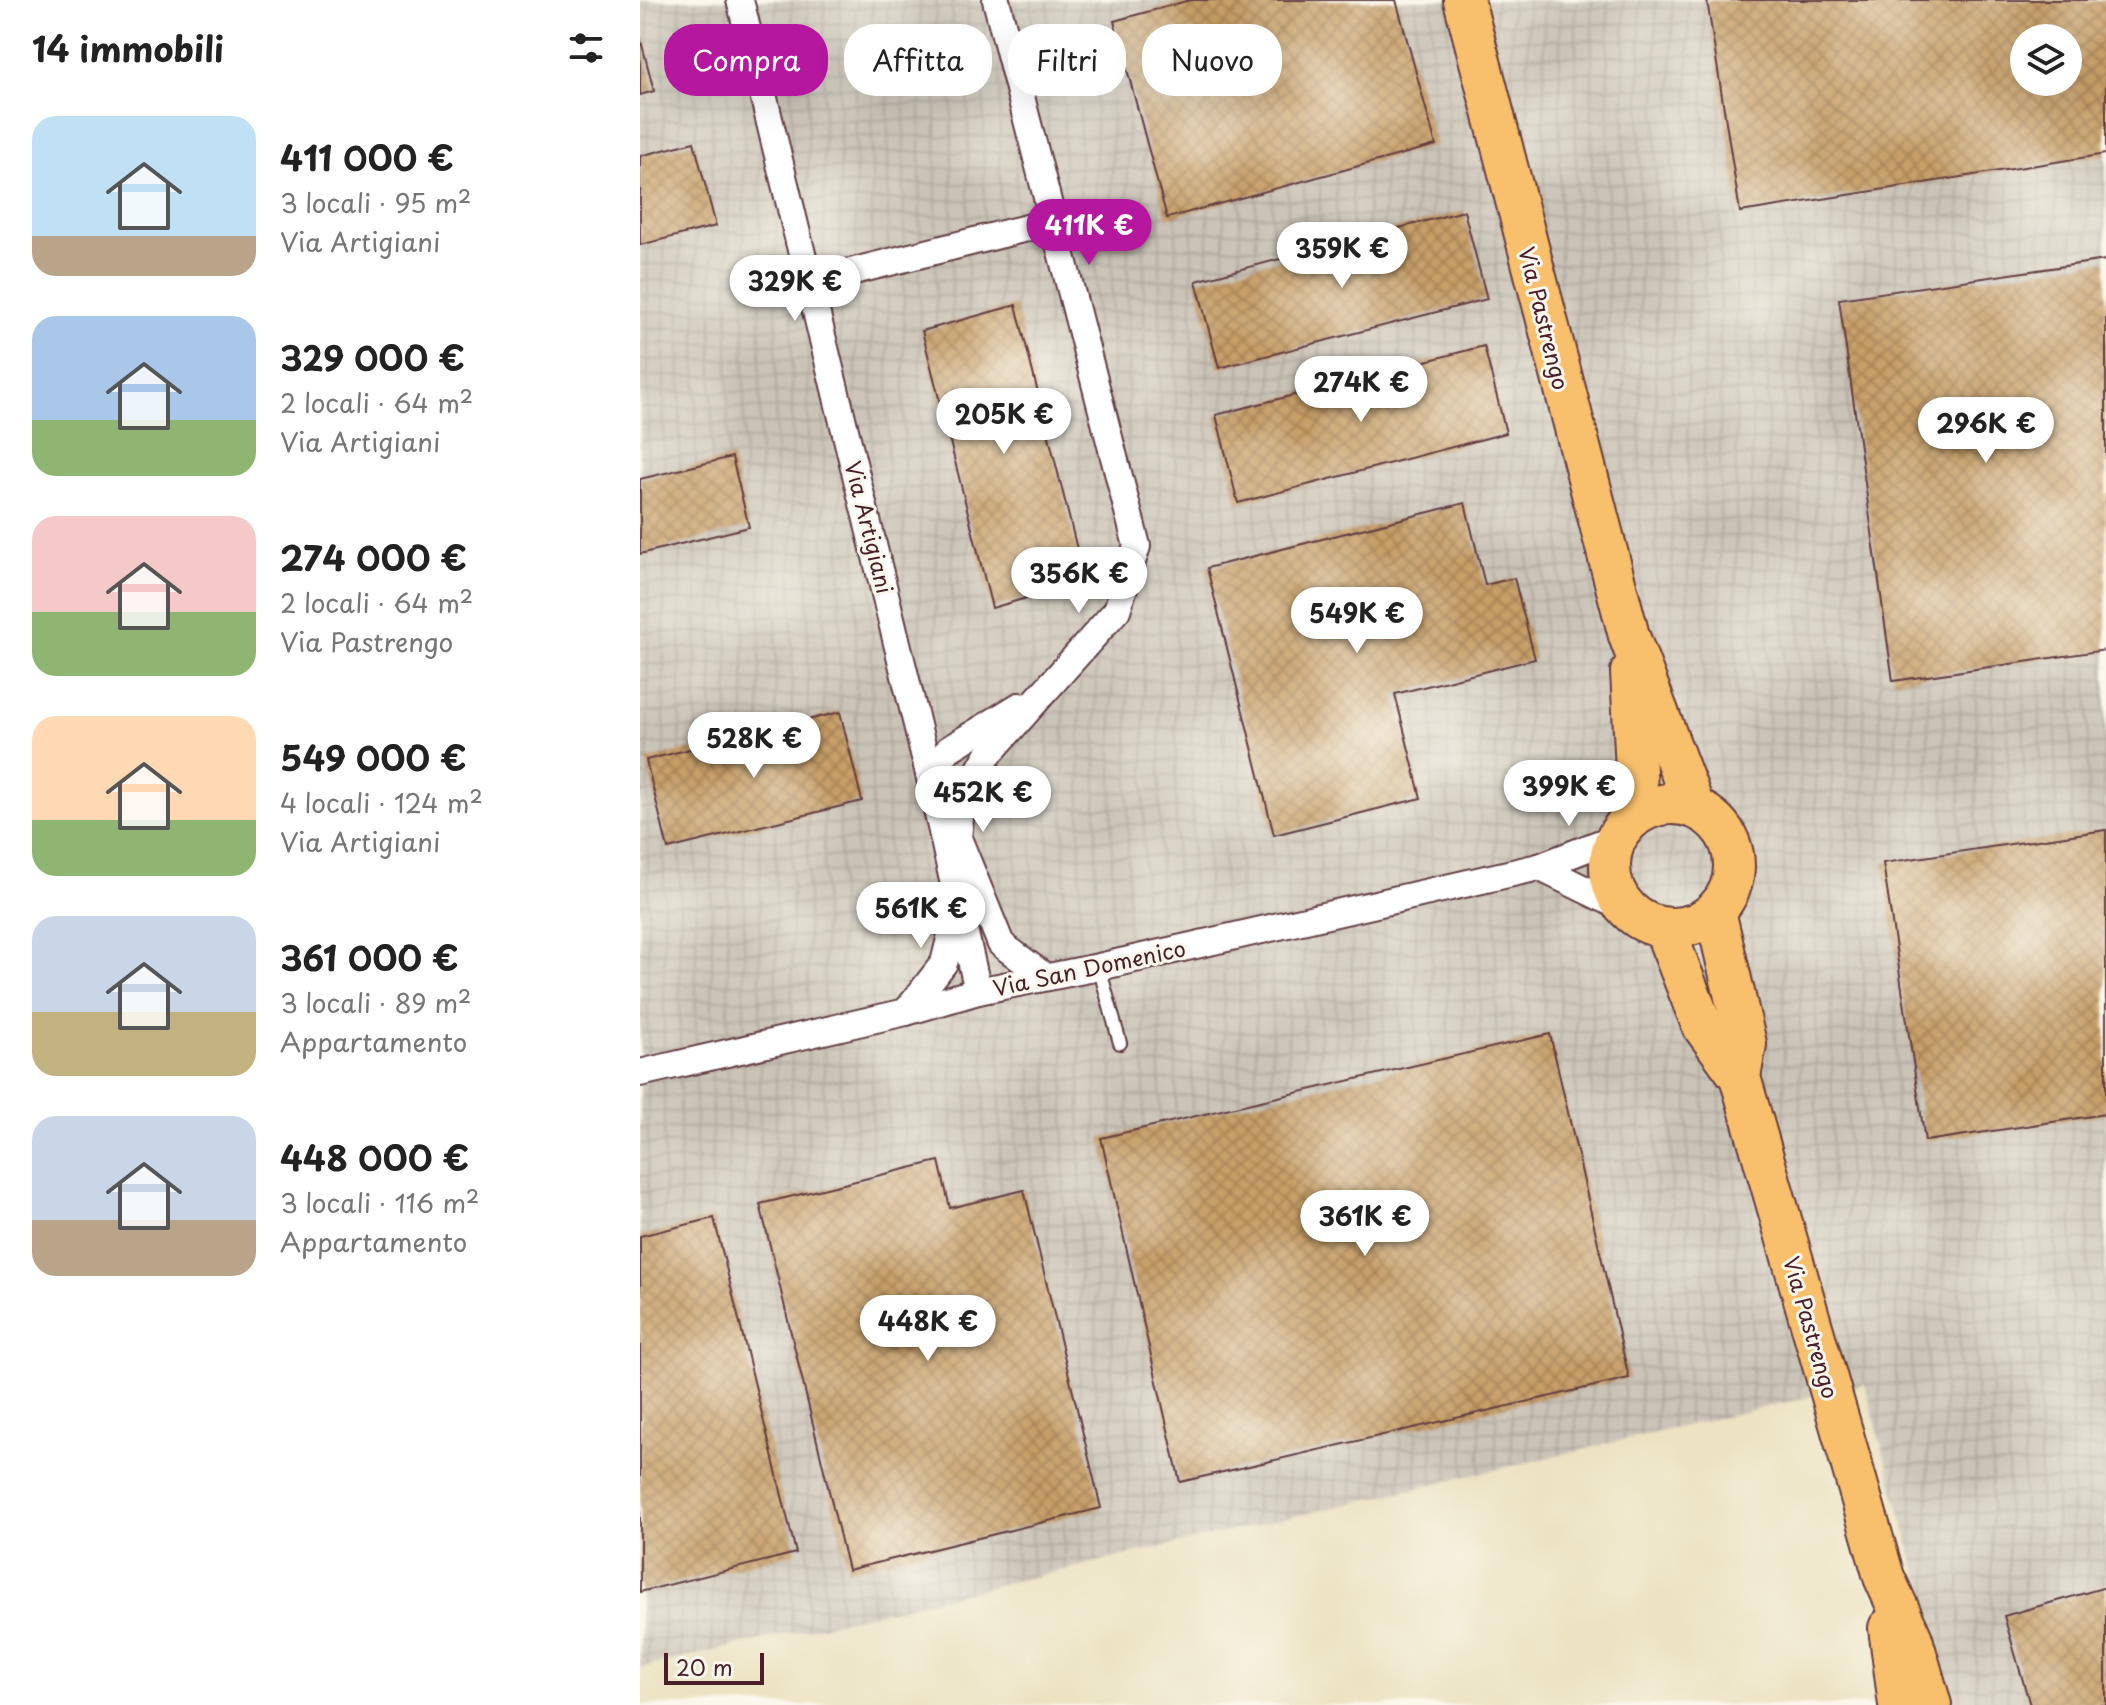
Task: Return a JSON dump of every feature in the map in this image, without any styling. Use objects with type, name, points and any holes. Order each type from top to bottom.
[{"type":"main road","name":"Via Pastrengo","points":[[1464,0],[1629,636],[1694,807]]},
{"type":"main road","name":"Via Pastrengo","points":[[1625,827],[1637,791],[1629,636]]},
{"type":"main road","points":[[1673,803],[1694,807],[1712,818],[1726,834],[1733,853],[1734,874],[1728,894],[1715,911],[1691,925],[1664,928],[1645,922],[1629,911],[1616,894],[1610,874],[1625,827],[1652,806],[1673,803]]},
{"type":"main road","name":"Via Pastrengo","points":[[1715,911],[1746,1044],[1740,1077]]},
{"type":"main road","name":"Via Pastrengo","points":[[1664,928],[1702,1025],[1740,1077],[1884,1577],[1912,1639],[1931,1705]]},
{"type":"main road","name":"Via Pastrengo","points":[[1884,1577],[1899,1705]]},
{"type":"street","name":"Via Artigiani","points":[[740,0],[960,899],[978,991]]},
{"type":"street","points":[[996,0],[1137,546],[1117,610],[1039,694],[974,776],[962,800],[958,838],[1001,944],[1044,976]]},
{"type":"street","points":[[810,282],[1051,222]]},
{"type":"street","points":[[929,774],[949,749],[1039,694]]},
{"type":"street","name":"Via San Domenico","points":[[640,1073],[906,1012],[978,991],[1099,967],[1539,867],[1625,827]]},
{"type":"street","points":[[1539,867],[1629,911]]},
{"type":"street","name":"Via Artigiani","points":[[906,1012],[944,963],[960,899]]},
{"type":"lane","points":[[1099,967],[1120,1043]]},
{"type":"shaded area","points":[[640,0],[2106,0],[2106,1705],[1953,1705],[1865,1384],[640,1668]]},
{"type":"building","points":[[1190,0],[1396,0],[1436,145],[1167,218],[1126,66],[1126,24],[1115,24],[1114,21]]},
{"type":"building","points":[[1707,0],[2106,0],[2106,154],[1740,212]]},
{"type":"building","points":[[640,37],[654,91],[640,95]]},
{"type":"building","points":[[694,142],[716,226],[640,245],[640,156]]},
{"type":"building","points":[[1464,211],[1487,299],[1219,368],[1196,281]]},
{"type":"building","points":[[2106,260],[2106,650],[1893,681],[1839,299]]},
{"type":"building","points":[[1016,305],[1085,581],[992,608],[922,331]]},
{"type":"building","points":[[1484,346],[1506,433],[1238,503],[1216,415]]},
{"type":"building","points":[[732,457],[749,527],[640,554],[640,479]]},
{"type":"building","points":[[1465,503],[1485,585],[1514,578],[1535,659],[1395,694],[1421,798],[1274,835],[1207,568]]},
{"type":"building","points":[[840,712],[862,801],[668,849],[646,760]]},
{"type":"building","points":[[2106,830],[2106,1114],[1925,1141],[1883,863]]},
{"type":"building","points":[[1550,1034],[1629,1378],[1180,1482],[1101,1138]]},
{"type":"building","points":[[939,1161],[950,1208],[1024,1190],[1101,1508],[848,1570],[760,1204]]},
{"type":"building","points":[[714,1218],[796,1553],[640,1592],[640,1236]]},
{"type":"building","points":[[2106,1587],[2106,1705],[2030,1705],[2004,1616]]}]
